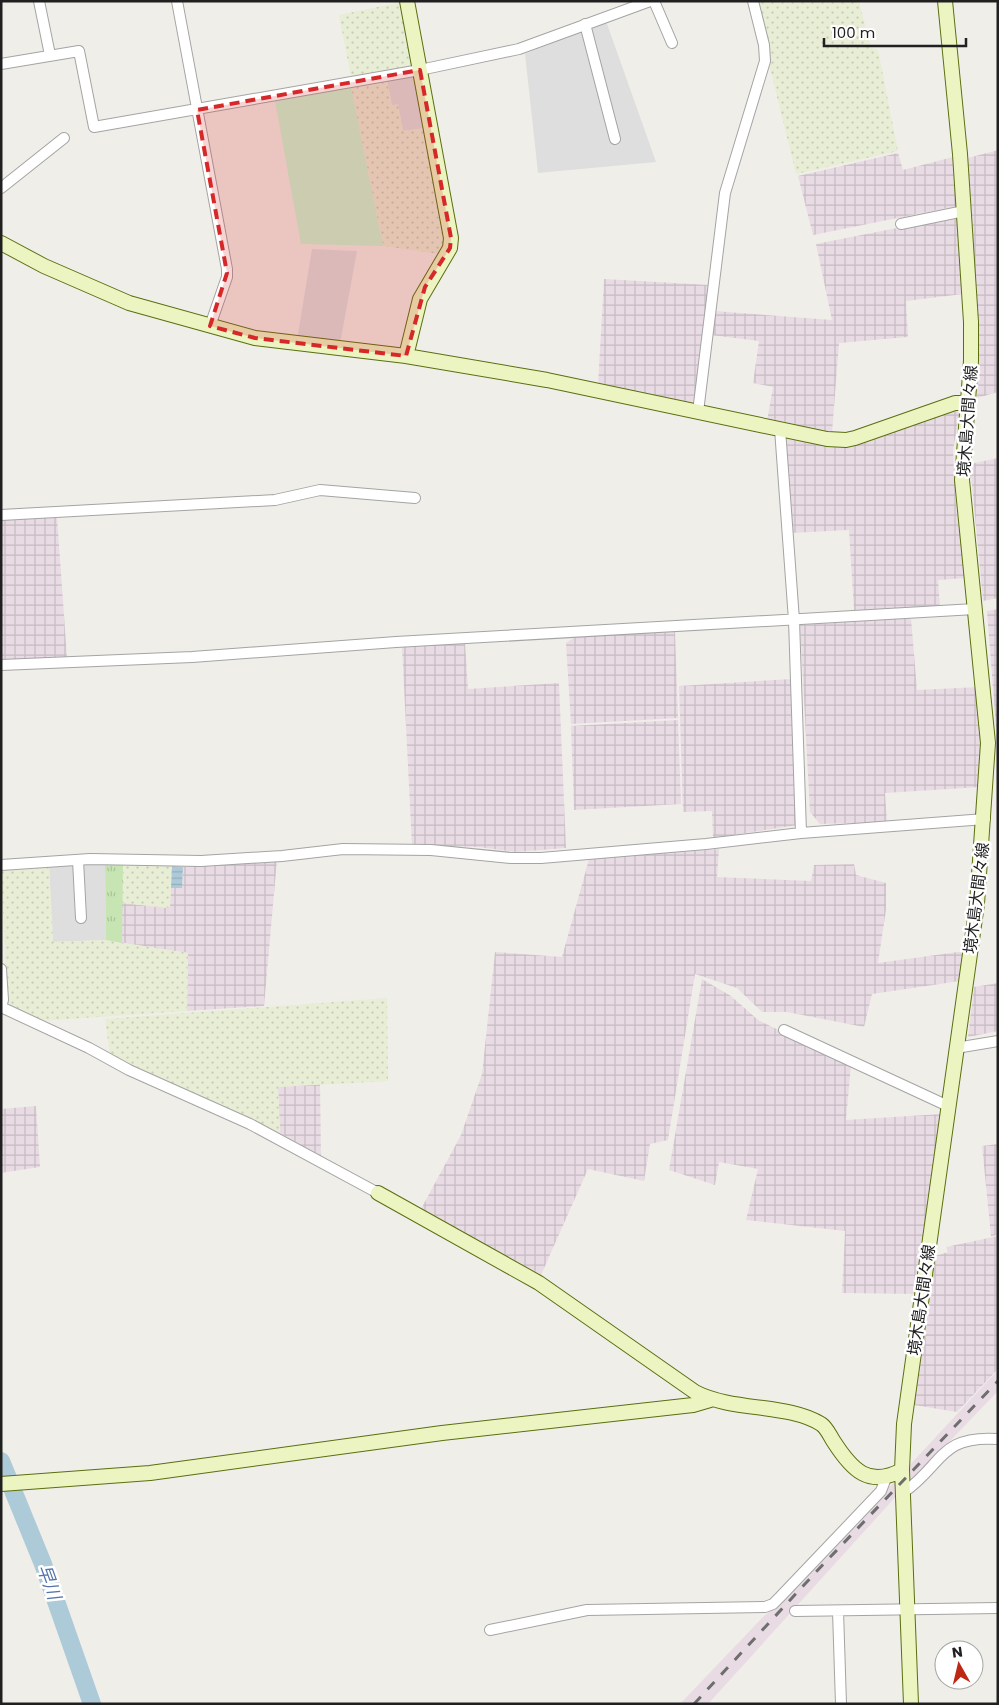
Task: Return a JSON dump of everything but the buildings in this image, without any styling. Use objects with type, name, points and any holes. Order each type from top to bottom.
[{"type":"street","points":[[40,1],[50,55]]},
{"type":"street","points":[[177,1],[227,273],[210,326]]},
{"type":"street","points":[[406,356],[420,299],[450,248],[451,238],[407,1]]},
{"type":"street","points":[[1,64],[79,51],[94,127],[420,70],[519,49],[650,1]]},
{"type":"street","points":[[654,1],[672,43]]},
{"type":"street","points":[[698,412],[725,193],[765,61],[764,45],[753,1]]},
{"type":"street","name":"境木島大間々線","points":[[910,1704],[902,1470],[904,1424],[977,904],[985,819],[988,743],[962,480],[972,342],[964,211],[945,1]]},
{"type":"street","points":[[585,24],[615,139]]},
{"type":"street","points":[[1,188],[64,138]]},
{"type":"street","points":[[901,224],[964,211]]},
{"type":"street","points":[[1,243],[44,266],[129,303],[255,338],[406,356],[547,380],[780,429],[846,440],[874,433],[955,403],[967,403]]},
{"type":"street","points":[[780,429],[794,620],[801,833]]},
{"type":"street","points":[[1,515],[275,500],[320,490],[415,498]]},
{"type":"street","points":[[1,665],[192,657],[975,610]]},
{"type":"street","points":[[1,865],[78,860],[202,861],[282,856],[343,849],[423,850],[511,858],[541,858],[706,844],[801,833],[985,819]]},
{"type":"street","points":[[78,860],[81,918]]},
{"type":"street","points":[[1,969],[3,1000],[1,1007],[88,1048],[129,1070],[250,1124],[378,1193],[538,1284],[695,1392],[710,1400],[809,1418],[824,1426],[852,1466],[873,1477],[886,1478],[902,1470]]},
{"type":"street","points":[[784,1030],[948,1106]]},
{"type":"street","points":[[956,1048],[998,1041]]},
{"type":"street","points":[[1,1484],[150,1473],[442,1433],[684,1406],[710,1400]]},
{"type":"street","points":[[904,1492],[953,1445],[982,1438],[998,1439]]},
{"type":"street","points":[[490,1630],[587,1610],[766,1607],[780,1597],[881,1491],[886,1478]]},
{"type":"street","points":[[794,1611],[998,1608]]},
{"type":"street","points":[[838,1611],[841,1704]]},
{"type":"highlighted area","points":[[420,70],[451,238],[450,248],[425,287],[406,356],[255,338],[210,326],[227,273],[197,110]]},
{"type":"shaded area","points":[[606,21],[656,162],[538,173],[525,54]]},
{"type":"shaded area","points":[[412,77],[417,79],[426,128],[403,131],[398,105],[392,105],[387,81]]},
{"type":"shaded area","points":[[998,150],[998,392],[977,398],[977,313],[968,158]]},
{"type":"shaded area","points":[[898,153],[903,170],[953,157],[957,206],[813,235],[798,176]]},
{"type":"shaded area","points":[[958,216],[963,294],[906,301],[908,337],[839,343],[832,433],[767,421],[773,387],[753,383],[759,341],[710,335],[714,311],[832,320],[816,244]]},
{"type":"shaded area","points":[[312,249],[357,251],[340,344],[297,340]]},
{"type":"shaded area","points":[[604,279],[710,285],[695,407],[598,385]]},
{"type":"shaded area","points":[[956,408],[960,411],[953,450],[956,505],[966,578],[938,580],[940,608],[854,611],[849,530],[791,533],[786,436],[841,446]]},
{"type":"shaded area","points":[[998,458],[998,598],[983,601],[970,464]]},
{"type":"shaded area","points":[[57,516],[67,658],[1,661],[1,519]]},
{"type":"shaded area","points":[[998,609],[998,740],[997,740],[987,611]]},
{"type":"shaded area","points":[[911,618],[917,690],[979,687],[983,741],[981,787],[885,793],[887,822],[820,824],[810,812],[800,625]]},
{"type":"shaded area","points":[[675,632],[678,718],[571,724],[566,643],[578,635]]},
{"type":"shaded area","points":[[465,642],[468,689],[559,683],[566,848],[516,852],[479,847],[412,845],[402,647]]},
{"type":"shaded area","points":[[792,679],[798,825],[713,838],[712,811],[683,812],[679,686]]},
{"type":"shaded area","points":[[678,720],[681,804],[574,810],[571,726]]},
{"type":"shaded area","points":[[719,849],[717,877],[811,881],[814,865],[854,864],[856,875],[886,883],[886,910],[878,963],[965,951],[960,981],[872,994],[864,1027],[787,1012],[762,1012],[737,988],[695,974],[668,1140],[650,1144],[644,1181],[588,1169],[541,1275],[421,1209],[461,1135],[482,1074],[495,952],[562,957],[589,859]]},
{"type":"shaded area","points":[[277,860],[264,1006],[187,1011],[188,953],[122,943],[122,903],[169,908],[171,888],[182,888],[183,867]]},
{"type":"shaded area","points":[[105,864],[106,940],[53,942],[49,865]]},
{"type":"shaded area","points":[[702,979],[731,996],[758,1020],[851,1065],[846,1120],[942,1114],[916,1294],[842,1293],[845,1231],[746,1220],[758,1169],[719,1162],[715,1185],[669,1170]]},
{"type":"shaded area","points":[[998,983],[998,1031],[968,1037],[974,987]]},
{"type":"shaded area","points":[[320,1084],[321,1156],[280,1133],[278,1087]]},
{"type":"shaded area","points":[[36,1106],[40,1167],[1,1173],[1,1109]]},
{"type":"shaded area","points":[[998,1144],[998,1235],[991,1236],[982,1146]]},
{"type":"shaded area","points":[[998,1236],[998,1369],[957,1412],[914,1405],[935,1256],[948,1252],[946,1247]]},
{"type":"shaded area","points":[[998,1370],[998,1391],[907,1486],[907,1468]]},
{"type":"shaded area","points":[[896,1480],[899,1493],[708,1704],[680,1704],[763,1617],[783,1601]]},
{"type":"green space","points":[[757,1],[859,1],[871,48],[878,50],[898,151],[796,174],[769,64]]},
{"type":"green space","points":[[402,2],[413,62],[410,67],[351,77],[339,15]]},
{"type":"green space","points":[[387,81],[392,105],[398,104],[403,131],[426,128],[444,243],[439,254],[383,246],[351,87]]},
{"type":"green space","points":[[351,87],[383,246],[301,244],[275,101]]},
{"type":"green space","points":[[105,864],[123,865],[122,943],[106,940]]},
{"type":"green space","points":[[49,865],[53,942],[106,940],[188,953],[187,1011],[39,1021],[11,1007],[7,998],[1,870],[3,868]]},
{"type":"green space","points":[[123,865],[172,866],[170,908],[122,903]]},
{"type":"green space","points":[[387,998],[388,1081],[278,1087],[280,1133],[226,1107],[139,1071],[110,1055],[105,1019]]},
{"type":"water","points":[[172,866],[183,867],[182,888],[171,888]]},
{"type":"waterway","name":"早川","points":[[1,1461],[43,1564],[92,1704]]},
{"type":"railway","points":[[694,1704],[816,1572],[998,1381]]}]
